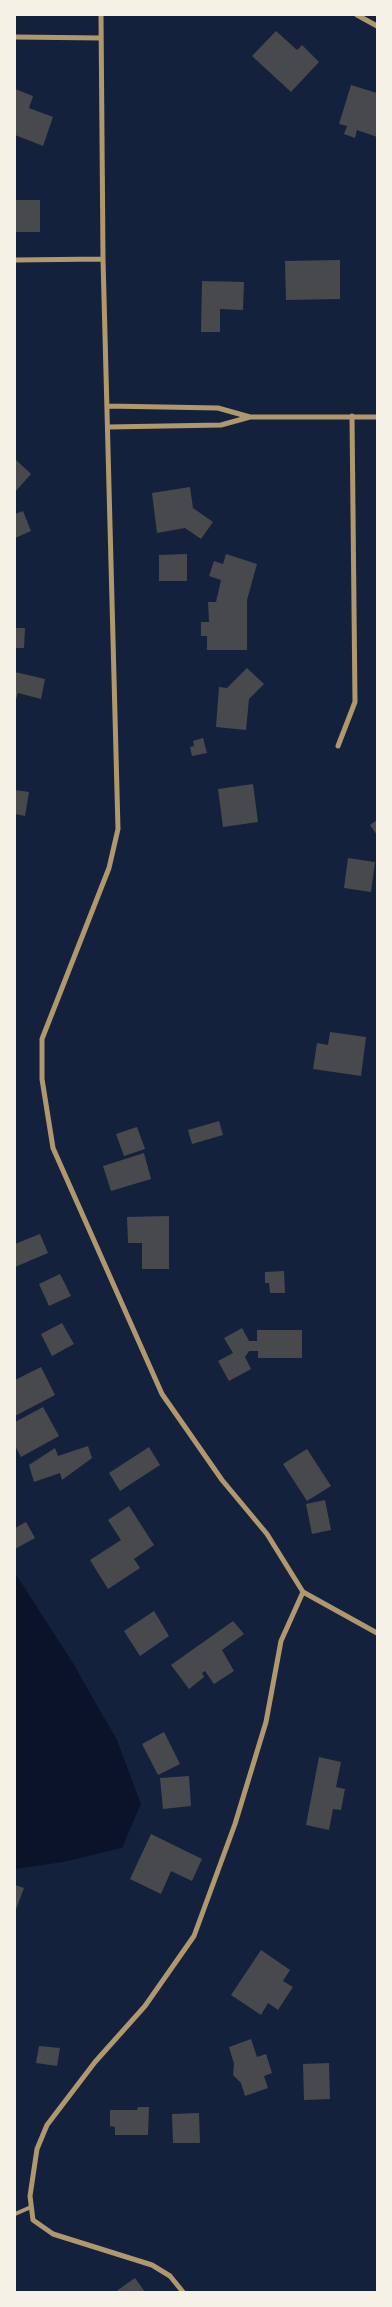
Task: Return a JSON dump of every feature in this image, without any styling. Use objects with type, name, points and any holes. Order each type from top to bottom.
[{"type":"street","points":[[101,15],[103,259],[118,829],[109,868],[42,1039],[42,1079],[47,1119],[53,1148],[162,1394],[222,1480],[267,1534],[303,1592],[377,1633]]},
{"type":"street","points":[[357,15],[377,26]]},
{"type":"street","points":[[15,37],[101,38]]},
{"type":"street","points":[[15,260],[103,259]]},
{"type":"street","points":[[107,406],[218,408],[250,417]]},
{"type":"street","points":[[338,746],[355,702],[352,416]]},
{"type":"street","points":[[108,428],[221,425],[250,417],[377,417]]},
{"type":"street","points":[[183,2292],[170,2276],[152,2265],[53,2234],[33,2220],[30,2196],[37,2149],[46,2125],[95,2062],[145,2006],[194,1936],[235,1824],[266,1722],[281,1641],[303,1592]]},
{"type":"lane","points":[[15,2214],[31,2207]]},
{"type":"water","points":[[15,1573],[71,1660],[117,1740],[141,1804],[122,1848],[63,1862],[15,1869]]},
{"type":"building","points":[[276,31],[297,50],[302,45],[319,62],[291,92],[252,56]]},
{"type":"building","points":[[351,85],[377,93],[377,137],[357,130],[355,138],[344,134],[347,126],[339,124]]},
{"type":"building","points":[[15,89],[33,96],[29,108],[53,117],[43,146],[15,135]]},
{"type":"building","points":[[15,200],[40,200],[40,232],[15,232]]},
{"type":"building","points":[[340,260],[340,299],[286,300],[285,261]]},
{"type":"building","points":[[202,281],[244,282],[243,310],[220,309],[220,332],[201,332]]},
{"type":"building","points":[[15,459],[31,474],[15,492]]},
{"type":"building","points":[[190,487],[193,508],[213,522],[201,539],[185,528],[157,533],[152,493]]},
{"type":"building","points":[[23,511],[31,531],[15,538],[15,514]]},
{"type":"building","points":[[187,554],[187,581],[159,581],[159,555]]},
{"type":"building","points":[[226,554],[257,564],[247,600],[247,650],[207,650],[207,636],[201,636],[201,622],[209,622],[208,602],[216,602],[221,580],[209,576],[214,561],[223,564]]},
{"type":"building","points":[[15,628],[25,628],[24,648],[15,648]]},
{"type":"building","points":[[247,668],[264,684],[249,699],[246,730],[216,727],[219,687],[227,688]]},
{"type":"building","points":[[15,672],[45,679],[41,699],[18,693],[15,703]]},
{"type":"building","points":[[203,738],[207,753],[192,756],[190,747],[194,746],[193,741]]},
{"type":"building","points":[[253,784],[258,822],[223,827],[218,789]]},
{"type":"building","points":[[15,790],[29,792],[25,816],[15,814]]},
{"type":"building","points":[[377,820],[377,835],[370,825]]},
{"type":"building","points":[[348,858],[375,862],[371,892],[344,888]]},
{"type":"building","points":[[330,1032],[366,1037],[361,1076],[313,1069],[317,1043],[328,1045]]},
{"type":"building","points":[[219,1121],[223,1135],[192,1144],[188,1130]]},
{"type":"building","points":[[137,1127],[145,1149],[124,1156],[116,1134]]},
{"type":"building","points":[[144,1153],[151,1179],[111,1191],[103,1166]]},
{"type":"building","points":[[169,1216],[169,1269],[142,1269],[142,1243],[128,1243],[127,1217]]},
{"type":"building","points":[[40,1234],[48,1253],[15,1267],[15,1244]]},
{"type":"building","points":[[284,1271],[285,1293],[270,1293],[269,1283],[265,1283],[265,1272]]},
{"type":"building","points":[[60,1274],[71,1296],[49,1306],[39,1284]]},
{"type":"building","points":[[62,1323],[74,1344],[52,1356],[41,1334]]},
{"type":"building","points":[[242,1328],[249,1341],[257,1341],[257,1330],[302,1330],[302,1358],[258,1358],[258,1351],[249,1351],[245,1357],[251,1369],[229,1381],[218,1361],[233,1353],[224,1338]]},
{"type":"building","points":[[41,1367],[55,1395],[15,1416],[15,1380]]},
{"type":"building","points":[[43,1407],[59,1436],[21,1457],[15,1446],[15,1422]]},
{"type":"building","points":[[88,1446],[92,1458],[62,1480],[60,1473],[34,1482],[29,1465],[55,1448],[58,1456]]},
{"type":"building","points":[[149,1447],[160,1465],[120,1491],[109,1473]]},
{"type":"building","points":[[307,1449],[331,1486],[307,1501],[283,1464]]},
{"type":"building","points":[[325,1500],[331,1530],[312,1534],[306,1504]]},
{"type":"building","points":[[129,1506],[154,1545],[134,1559],[140,1568],[108,1589],[90,1560],[121,1540],[108,1520]]},
{"type":"building","points":[[26,1522],[35,1538],[15,1549],[15,1528]]},
{"type":"building","points":[[154,1611],[169,1636],[140,1656],[124,1631]]},
{"type":"building","points":[[233,1621],[244,1634],[222,1650],[234,1671],[214,1684],[205,1671],[202,1673],[204,1677],[189,1689],[171,1665]]},
{"type":"building","points":[[164,1732],[180,1764],[158,1775],[142,1744]]},
{"type":"building","points":[[319,1757],[341,1762],[336,1787],[345,1789],[341,1810],[333,1809],[329,1830],[306,1825]]},
{"type":"building","points":[[189,1776],[191,1806],[163,1809],[160,1778]]},
{"type":"building","points":[[151,1834],[202,1859],[192,1881],[171,1871],[161,1894],[130,1879]]},
{"type":"building","points":[[15,1885],[24,1888],[15,1912]]},
{"type":"building","points":[[261,1950],[290,1970],[283,1981],[293,1987],[278,2010],[268,2003],[261,2015],[231,1995]]},
{"type":"building","points":[[251,2039],[257,2057],[266,2054],[272,2073],[264,2076],[268,2088],[245,2096],[241,2083],[233,2075],[234,2064],[229,2047]]},
{"type":"building","points":[[39,2046],[60,2048],[57,2066],[36,2063]]},
{"type":"building","points":[[329,2063],[330,2099],[304,2100],[303,2064]]},
{"type":"building","points":[[138,2107],[149,2107],[148,2135],[115,2135],[115,2127],[110,2126],[110,2110],[137,2110]]},
{"type":"building","points":[[199,2113],[200,2143],[173,2143],[172,2114]]},
{"type":"building","points":[[135,2278],[145,2292],[115,2292]]}]
